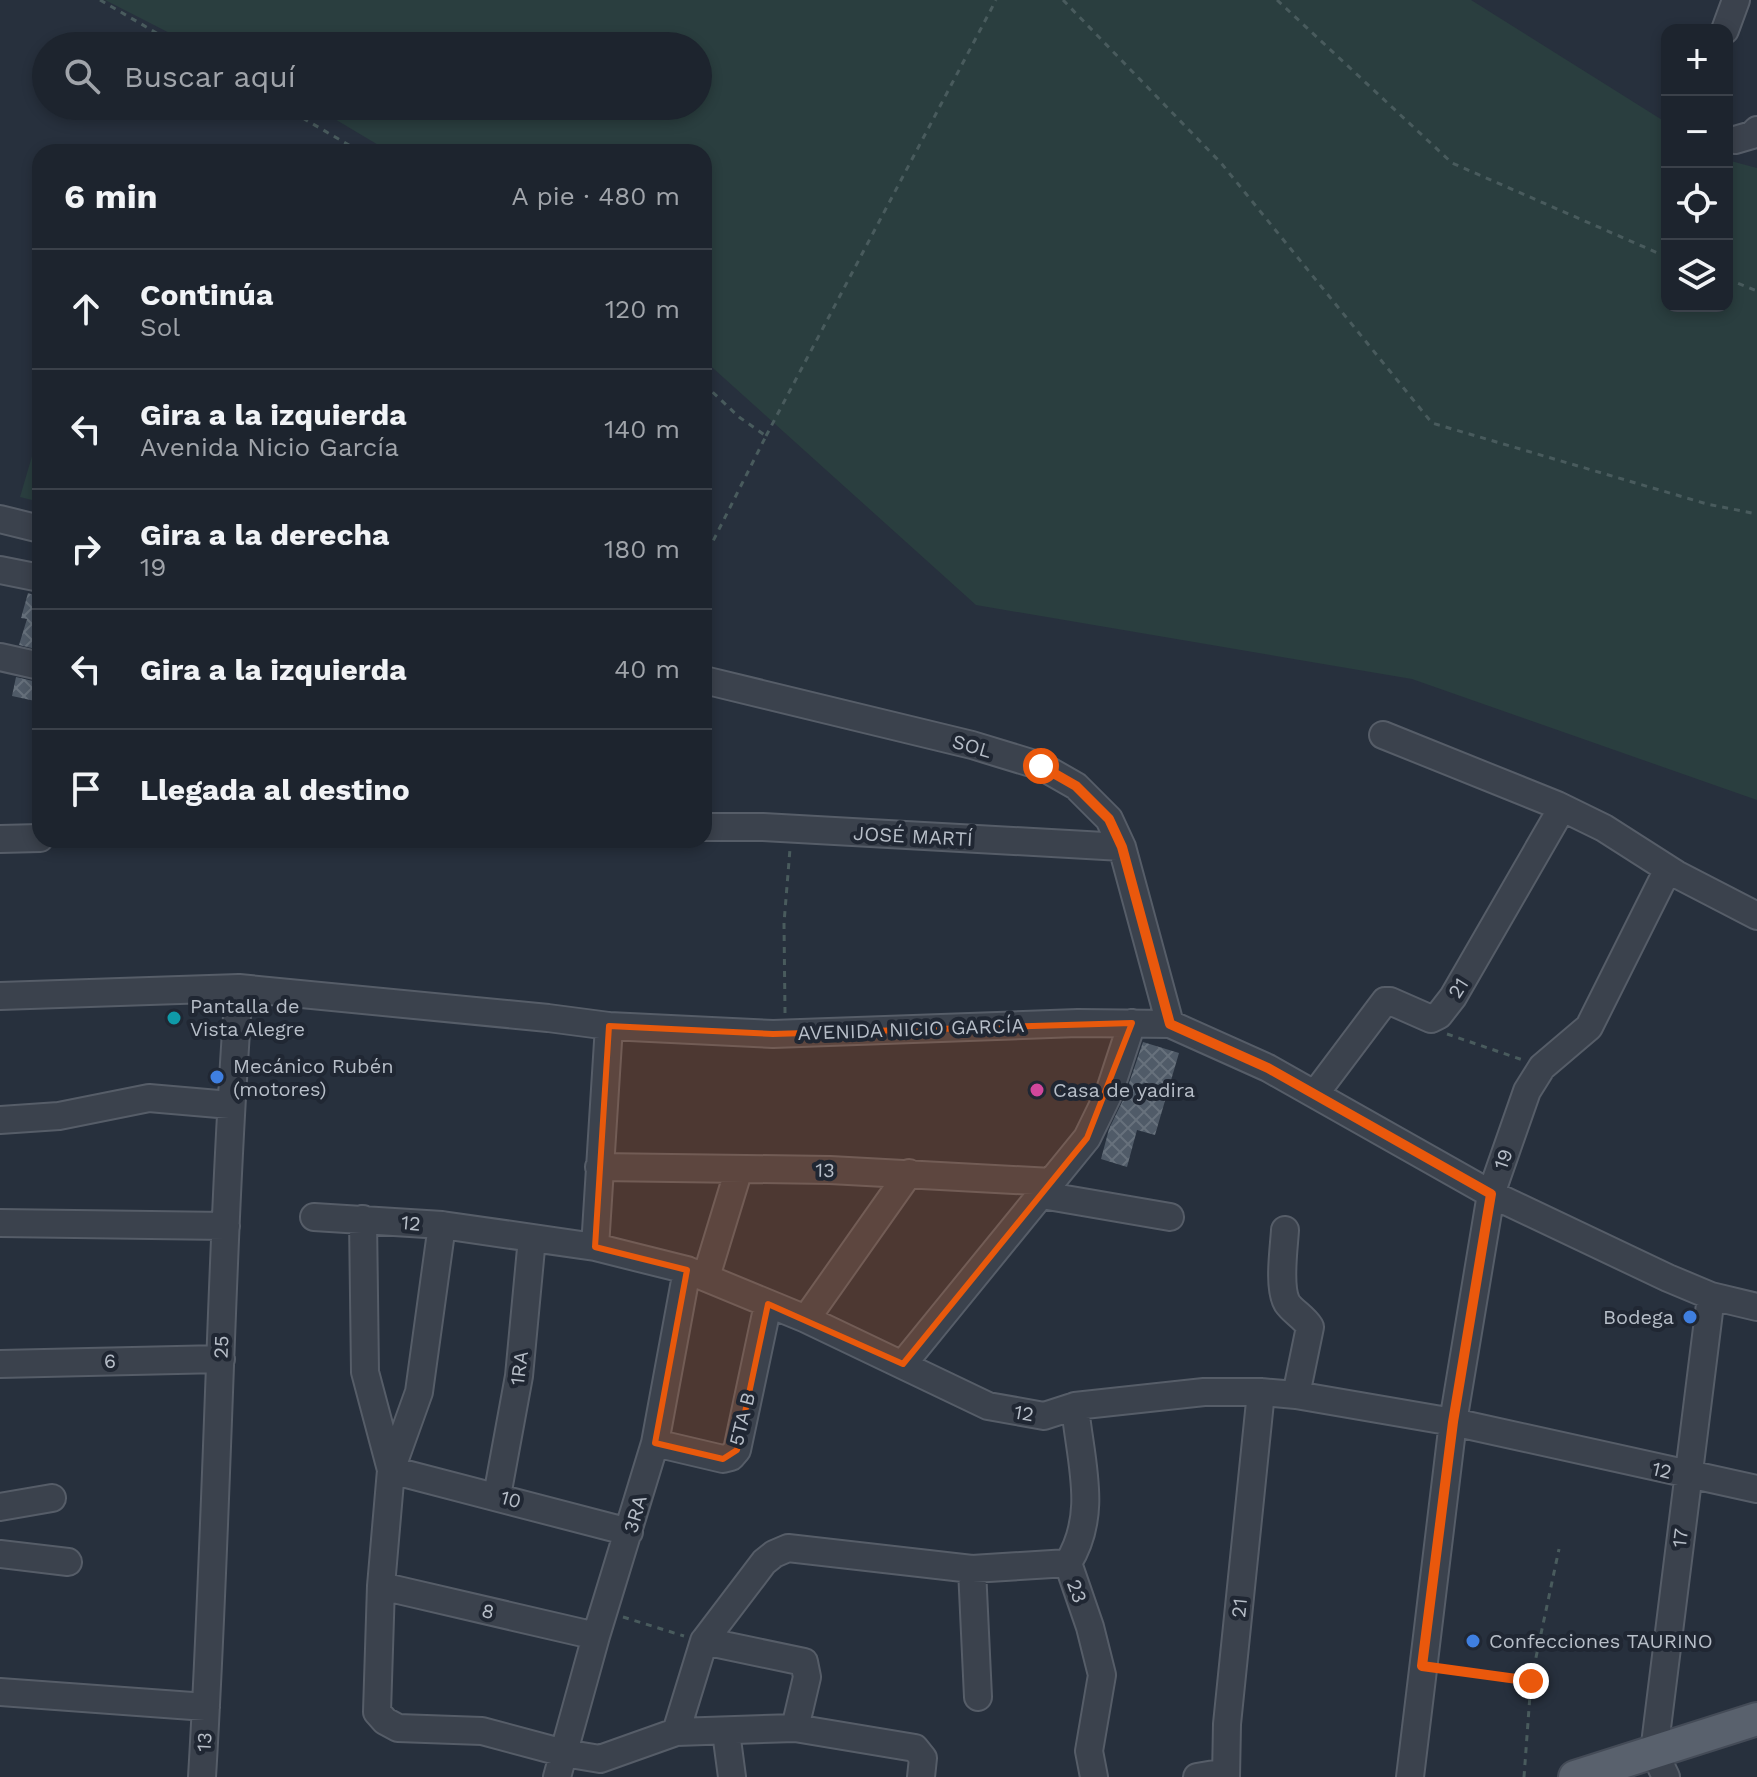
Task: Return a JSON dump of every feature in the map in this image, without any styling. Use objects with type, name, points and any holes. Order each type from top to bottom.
[{"type":"main road","points":[[1575,1777],[1660,1764],[1757,1719]]},
{"type":"street","points":[[1727,24],[1736,0]]},
{"type":"street","points":[[0,519],[32,527]]},
{"type":"street","points":[[1,575],[32,577]]},
{"type":"street","points":[[0,657],[32,664]]},
{"type":"street","name":"SOL","points":[[712,682],[972,745],[1041,766],[1076,786],[1109,819],[1122,847],[1170,1024]]},
{"type":"street","points":[[1383,735],[1604,828],[1668,869],[1757,916]]},
{"type":"street","name":"21","points":[[1431,1019],[1439,1015],[1453,997],[1562,808]]},
{"type":"street","name":"JOSÉ MARTÍ","points":[[712,827],[1122,847]]},
{"type":"street","points":[[0,839],[32,838]]},
{"type":"street","name":"19","points":[[1410,1777],[1453,1422],[1491,1194],[1527,1091],[1542,1067],[1589,1027],[1668,869]]},
{"type":"street","name":"AVENIDA NICIO GARCÍA","points":[[0,996],[239,988],[609,1026],[785,1033],[1170,1024],[1268,1068],[1491,1194],[1711,1296],[1757,1307]]},
{"type":"street","name":"25","points":[[206,1707],[230,1105],[239,988]]},
{"type":"street","points":[[1315,1094],[1385,1001],[1431,1019]]},
{"type":"street","points":[[903,1364],[1087,1138],[1109,1093],[1132,1023]]},
{"type":"street","points":[[595,1247],[609,1026]]},
{"type":"street","points":[[0,1120],[59,1116],[149,1098],[230,1105]]},
{"type":"street","name":"13","points":[[599,1167],[909,1173],[1047,1189],[1170,1217]]},
{"type":"street","name":"3RA","points":[[560,1765],[655,1443],[696,1273],[739,1169]]},
{"type":"street","points":[[806,1319],[909,1173]]},
{"type":"street","name":"12","points":[[314,1217],[442,1225],[595,1247],[696,1273],[806,1319],[988,1406],[1044,1416],[1075,1406],[1204,1392],[1296,1395],[1453,1422],[1757,1489]]},
{"type":"street","points":[[363,1219],[365,1372],[391,1470]]},
{"type":"street","points":[[0,1223],[226,1226]]},
{"type":"street","points":[[442,1225],[419,1392],[391,1470],[381,1586],[377,1712],[398,1728],[482,1731],[560,1765],[601,1768],[676,1732],[795,1728],[915,1748],[923,1758],[921,1777]]},
{"type":"street","points":[[1285,1230],[1283,1293],[1289,1306],[1310,1327],[1296,1395]]},
{"type":"street","name":"1RA","points":[[497,1496],[519,1376],[532,1238]]},
{"type":"street","name":"17","points":[[1660,1764],[1688,1476],[1711,1296]]},
{"type":"street","name":"5TA B","points":[[655,1443],[723,1459],[731,1457],[737,1450],[768,1304]]},
{"type":"street","name":"6","points":[[0,1364],[221,1359]]},
{"type":"street","name":"21","points":[[1226,1774],[1227,1724],[1261,1392]]},
{"type":"street","name":"23","points":[[1075,1406],[1086,1492],[1085,1525],[1080,1544],[1068,1563],[1090,1627],[1102,1675],[1089,1751],[1094,1777]]},
{"type":"street","name":"10","points":[[391,1470],[629,1532]]},
{"type":"street","points":[[0,1507],[52,1498]]},
{"type":"street","points":[[676,1732],[704,1641],[764,1562],[774,1554],[788,1548],[972,1569],[1068,1563]]},
{"type":"street","points":[[0,1554],[68,1562]]},
{"type":"street","points":[[972,1569],[978,1697]]},
{"type":"street","name":"8","points":[[381,1586],[600,1624]]},
{"type":"street","points":[[704,1641],[804,1662],[807,1677],[795,1728]]},
{"type":"street","points":[[0,1692],[206,1707]]},
{"type":"street","name":"13","points":[[202,1777],[206,1707]]},
{"type":"street","points":[[726,1732],[732,1777]]},
{"type":"street","points":[[1197,1777],[1226,1774]]},
{"type":"path","points":[[100,0],[155,32]]},
{"type":"path","points":[[712,543],[996,0]]},
{"type":"path","points":[[1063,0],[1221,163],[1432,423],[1707,504],[1757,514]]},
{"type":"path","points":[[1277,0],[1452,163],[1661,254]]},
{"type":"path","points":[[306,120],[347,144]]},
{"type":"path","points":[[1733,281],[1757,291]]},
{"type":"path","points":[[712,392],[739,417],[766,436]]},
{"type":"path","points":[[785,1033],[784,923],[792,829]]},
{"type":"path","points":[[1431,1019],[1447,1034],[1542,1067]]},
{"type":"path","points":[[1524,1777],[1531,1681],[1559,1549]]},
{"type":"path","points":[[600,1624],[704,1641]]},
{"type":"path","points":[[1422,1666],[1531,1681]]},
{"type":"highlighted area","points":[[1132,1023],[1087,1138],[903,1364],[768,1304],[737,1450],[723,1459],[655,1443],[687,1270],[595,1247],[609,1026],[773,1034]]},
{"type":"green space","points":[[105,0],[1471,0],[1661,119],[1661,312],[1733,312],[1733,162],[1757,168],[1757,800],[1412,679],[976,605],[712,367],[712,144],[377,144],[336,120],[712,120],[712,32],[168,32]]},
{"type":"green space","points":[[32,456],[32,500],[20,497]]},
{"type":"building","points":[[28,593],[32,594],[32,648],[19,645],[27,619],[21,618]]},
{"type":"building","points":[[16,677],[32,681],[32,700],[12,696]]},
{"type":"building","points":[[1143,1042],[1179,1053],[1155,1135],[1137,1130],[1127,1167],[1101,1159],[1109,1129],[1124,1098]]},
{"type":"place","name":"Pantalla de Vista Alegre","points":[[174,1018]]},
{"type":"place","name":"Mecánico Rubén (motores)","points":[[217,1077]]},
{"type":"place","name":"Casa de yadira","points":[[1037,1090]]},
{"type":"place","name":"Bodega","points":[[1690,1317]]},
{"type":"place","name":"Confecciones TAURINO","points":[[1473,1641]]},
{"type":"route","points":[[1041,766],[1076,786],[1109,819],[1122,847],[1170,1024],[1268,1068],[1491,1194],[1453,1422],[1422,1666],[1531,1681]]}]
